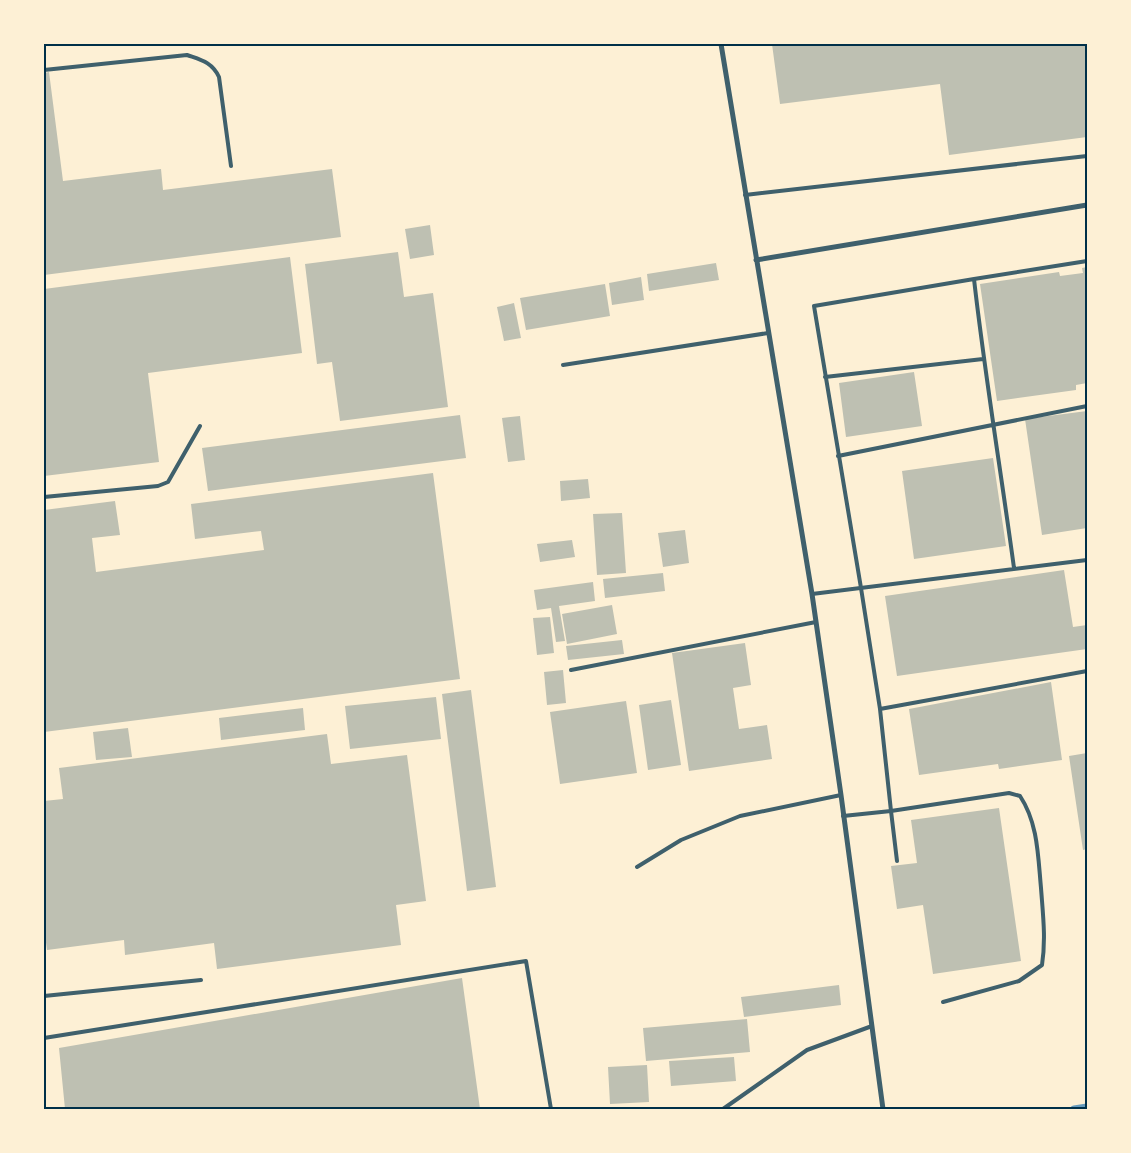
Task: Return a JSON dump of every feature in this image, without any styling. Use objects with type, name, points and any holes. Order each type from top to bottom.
[{"type":"street","points":[[721,44],[812,594],[883,1109]]},
{"type":"street","points":[[756,260],[1087,205]]},
{"type":"lane","points":[[44,70],[187,55],[204,61],[215,68],[218,77],[231,166]]},
{"type":"lane","points":[[745,195],[1087,156]]},
{"type":"lane","points":[[897,861],[880,709],[814,306],[1087,261]]},
{"type":"lane","points":[[974,279],[983,359],[995,424],[1014,568]]},
{"type":"lane","points":[[563,366],[768,332]]},
{"type":"lane","points":[[826,377],[983,359]]},
{"type":"lane","points":[[838,456],[1087,406]]},
{"type":"lane","points":[[44,497],[158,486],[168,482],[200,426]]},
{"type":"lane","points":[[812,594],[1087,560]]},
{"type":"lane","points":[[571,670],[816,622]]},
{"type":"lane","points":[[880,709],[1087,671]]},
{"type":"lane","points":[[843,816],[892,811],[1009,793],[1020,796],[1028,807],[1036,836],[1045,944],[1042,965],[1019,981],[943,1002]]},
{"type":"lane","points":[[637,867],[681,840],[740,816],[841,795]]},
{"type":"lane","points":[[44,1038],[526,961],[551,1109]]},
{"type":"lane","points":[[44,996],[201,980]]},
{"type":"lane","points":[[722,1109],[807,1050],[872,1026]]},
{"type":"building","points":[[772,44],[1087,44],[1087,137],[949,155],[940,84],[780,104]]},
{"type":"building","points":[[49,72],[63,181],[161,169],[163,190],[332,169],[341,237],[44,275],[44,73]]},
{"type":"building","points":[[430,225],[434,255],[410,259],[405,229]]},
{"type":"building","points":[[398,252],[404,297],[433,293],[448,407],[340,421],[332,362],[317,364],[305,264]]},
{"type":"building","points":[[290,257],[302,353],[148,373],[159,462],[44,476],[44,289]]},
{"type":"building","points":[[716,263],[719,280],[649,291],[647,274]]},
{"type":"building","points":[[1087,267],[1087,383],[1076,385],[1076,390],[997,401],[980,284],[1059,272],[1060,276],[1083,273],[1082,268]]},
{"type":"building","points":[[641,277],[644,300],[612,305],[609,283]]},
{"type":"building","points":[[605,284],[610,316],[526,330],[520,298]]},
{"type":"building","points":[[514,303],[521,338],[504,341],[497,307]]},
{"type":"building","points":[[914,372],[922,426],[846,437],[839,383]]},
{"type":"building","points":[[1087,411],[1087,528],[1042,535],[1025,419]]},
{"type":"building","points":[[460,415],[466,458],[208,491],[202,448]]},
{"type":"building","points":[[520,416],[525,460],[508,462],[502,418]]},
{"type":"building","points":[[993,458],[1006,546],[914,559],[902,471]]},
{"type":"building","points":[[433,473],[460,679],[44,732],[44,510],[115,501],[120,535],[92,538],[96,572],[264,550],[261,531],[195,539],[191,504]]},
{"type":"building","points":[[588,479],[590,498],[561,501],[560,481]]},
{"type":"building","points":[[622,513],[626,573],[597,575],[593,514]]},
{"type":"building","points":[[685,530],[689,563],[663,567],[658,533]]},
{"type":"building","points":[[572,540],[575,557],[540,562],[537,544]]},
{"type":"building","points":[[1064,570],[1073,627],[1087,625],[1087,649],[897,676],[885,596]]},
{"type":"building","points":[[663,573],[665,591],[605,598],[603,579]]},
{"type":"building","points":[[593,582],[595,601],[559,606],[565,641],[556,642],[551,608],[537,610],[534,590]]},
{"type":"building","points":[[612,605],[617,634],[567,644],[562,614]]},
{"type":"building","points":[[550,617],[554,653],[537,655],[533,618]]},
{"type":"building","points":[[622,640],[624,654],[568,660],[566,646]]},
{"type":"building","points":[[745,643],[751,685],[733,688],[739,729],[767,725],[772,759],[689,771],[672,653]]},
{"type":"building","points":[[563,670],[566,703],[547,705],[544,672]]},
{"type":"building","points":[[1051,682],[1062,760],[999,769],[998,764],[919,775],[909,709]]},
{"type":"building","points":[[471,690],[496,887],[467,891],[442,694]]},
{"type":"building","points":[[436,697],[441,739],[350,749],[345,706]]},
{"type":"building","points":[[671,700],[681,765],[648,770],[639,705]]},
{"type":"building","points":[[626,701],[637,773],[560,784],[550,712]]},
{"type":"building","points":[[303,708],[305,730],[221,740],[219,718]]},
{"type":"building","points":[[128,728],[132,757],[96,760],[93,732]]},
{"type":"building","points":[[327,734],[331,764],[407,755],[426,901],[396,905],[401,945],[217,969],[214,943],[125,955],[124,940],[47,950],[44,927],[44,801],[63,799],[59,768]]},
{"type":"building","points":[[1087,753],[1087,849],[1083,850],[1069,756]]},
{"type":"building","points":[[999,808],[1021,961],[933,974],[923,905],[897,909],[891,866],[917,863],[911,820]]},
{"type":"building","points":[[462,978],[480,1109],[65,1109],[59,1048]]},
{"type":"building","points":[[839,985],[841,1005],[744,1017],[741,997]]},
{"type":"building","points":[[747,1019],[750,1052],[646,1061],[643,1028]]},
{"type":"building","points":[[734,1057],[736,1081],[671,1086],[669,1061]]},
{"type":"building","points":[[647,1065],[649,1102],[610,1104],[608,1067]]},
{"type":"waterway","points":[[1074,1109],[1087,1107]]}]
